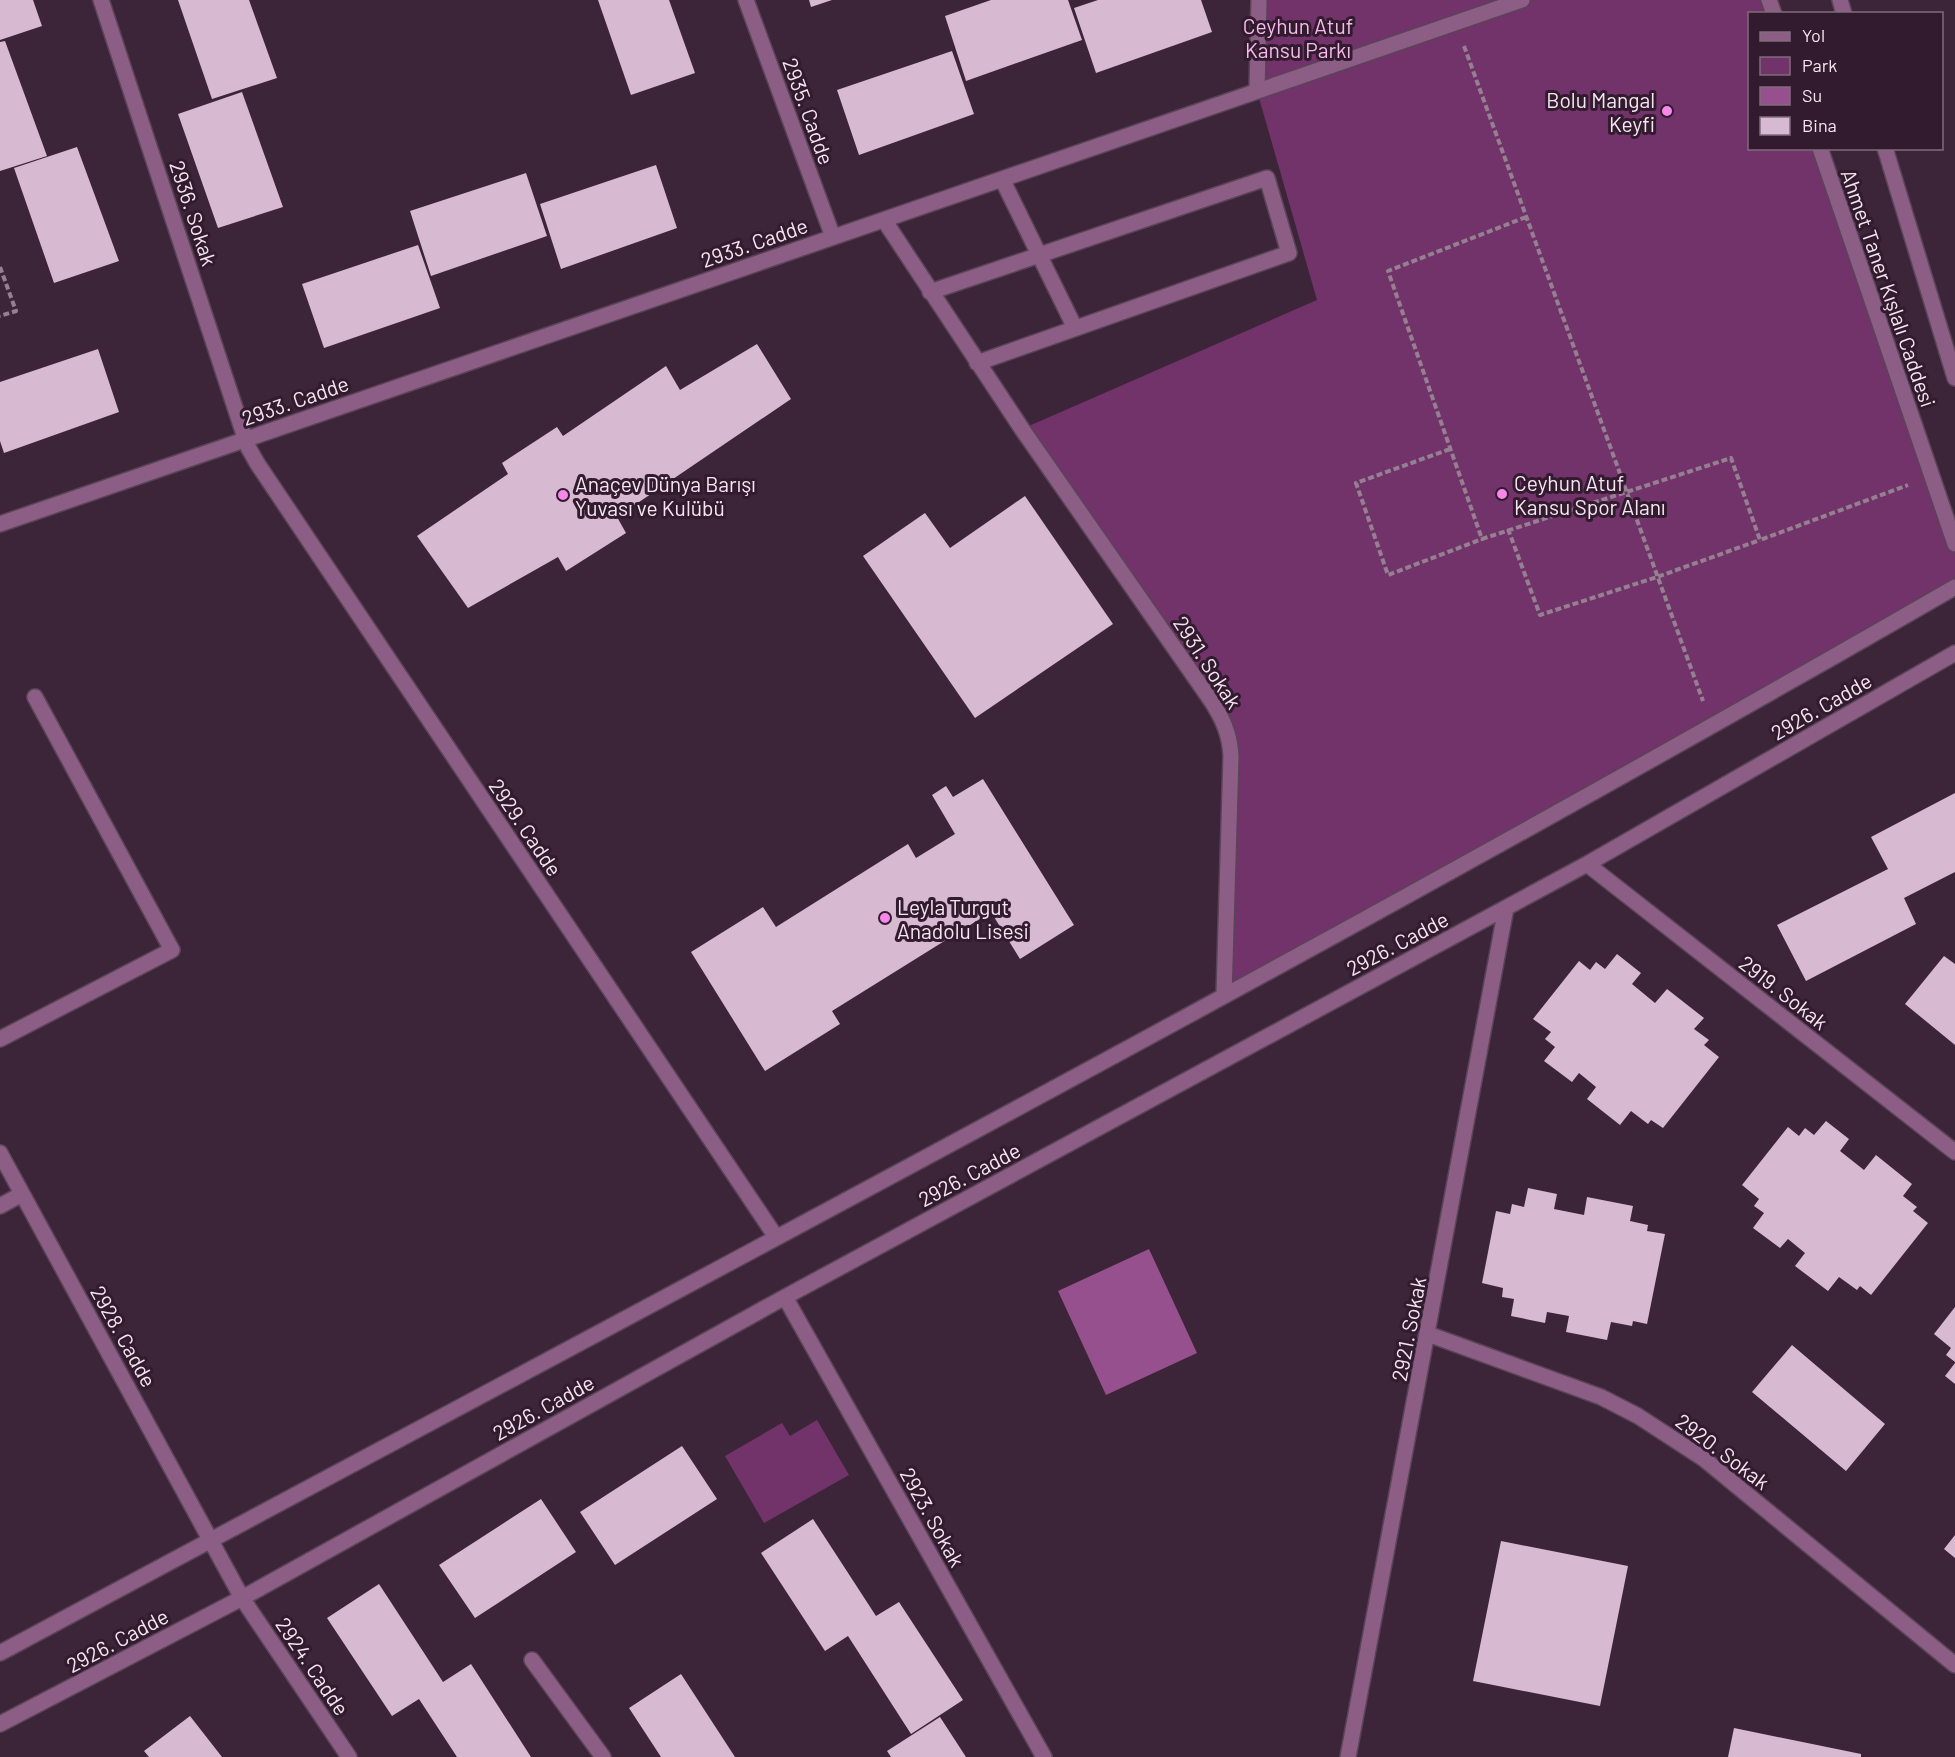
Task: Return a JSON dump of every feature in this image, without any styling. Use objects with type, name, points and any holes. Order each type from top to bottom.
[{"type":"street","name":"2936. Sokak","points":[[101,0],[246,439]]},
{"type":"street","name":"2935. Cadde","points":[[746,0],[833,237]]},
{"type":"street","points":[[1257,91],[1259,0]]},
{"type":"street","name":"2933. Cadde","points":[[0,524],[1522,0]]},
{"type":"street","name":"Ahmet Taner Kışlalı Caddesi","points":[[1821,150],[1955,544]]},
{"type":"street","name":"Ahmet Taner Kışlalı Caddesi","points":[[1886,150],[1955,378]]},
{"type":"street","points":[[930,292],[1267,177],[1289,253],[977,363]]},
{"type":"street","points":[[1002,179],[1076,328]]},
{"type":"street","name":"2931. Sokak","points":[[884,220],[977,363],[1210,699],[1227,729],[1231,756],[1224,996]]},
{"type":"street","name":"2929. Cadde","points":[[246,439],[257,463],[776,1237]]},
{"type":"street","name":"2926. Cadde","points":[[0,1653],[1224,996],[1712,727],[1955,587]]},
{"type":"street","name":"2926. Cadde","points":[[0,1724],[242,1598],[785,1297],[1587,864],[1955,653]]},
{"type":"street","points":[[0,1039],[172,950],[35,697]]},
{"type":"street","name":"2919. Sokak","points":[[1587,864],[1955,1152]]},
{"type":"street","name":"2921. Sokak","points":[[1348,1757],[1506,908]]},
{"type":"street","name":"2928. Cadde","points":[[0,1153],[242,1598]]},
{"type":"street","points":[[0,1206],[22,1194]]},
{"type":"street","name":"2923. Sokak","points":[[785,1297],[1044,1757]]},
{"type":"street","name":"2920. Sokak","points":[[1428,1334],[1601,1397],[1672,1437],[1704,1459],[1955,1665]]},
{"type":"street","name":"2924. Cadde","points":[[242,1598],[349,1757]]},
{"type":"street","points":[[532,1660],[603,1757]]},
{"type":"path","points":[[1456,23],[1712,727]]},
{"type":"path","points":[[1482,538],[1388,271],[1526,217]]},
{"type":"path","points":[[0,267],[16,311],[0,316]]},
{"type":"path","points":[[1450,449],[1356,483],[1388,575],[1482,538],[1731,458],[1760,540]]},
{"type":"path","points":[[1509,529],[1540,615],[1657,577],[1931,476]]},
{"type":"green space","name":"Ceyhun Atuf Kansu Spor Alanı","points":[[1259,0],[1769,0],[1774,12],[1748,12],[1748,150],[1820,150],[1955,544],[1955,587],[1224,996],[1231,742],[1022,429],[1317,300],[1257,91]]},
{"type":"green space","points":[[817,1420],[849,1475],[764,1523],[725,1456],[782,1423],[790,1436]]},
{"type":"water","points":[[1149,1249],[1197,1353],[1106,1395],[1058,1291]]},
{"type":"building","points":[[0,0],[33,0],[42,26],[0,40]]},
{"type":"building","points":[[178,0],[249,0],[277,78],[212,99]]},
{"type":"building","points":[[598,0],[669,0],[695,73],[631,95]]},
{"type":"building","points":[[809,0],[832,0],[811,7]]},
{"type":"building","points":[[991,0],[1068,0],[1082,40],[966,81],[945,16]]},
{"type":"building","points":[[1098,0],[1201,0],[1212,32],[1096,73],[1074,8]]},
{"type":"building","points":[[5,41],[47,156],[0,171],[0,42]]},
{"type":"building","points":[[952,51],[974,114],[859,155],[837,90]]},
{"type":"building","points":[[242,92],[283,207],[218,228],[178,114]]},
{"type":"building","points":[[77,147],[119,261],[54,283],[14,168]]},
{"type":"building","points":[[656,165],[677,228],[561,269],[540,204]]},
{"type":"building","points":[[526,173],[547,236],[431,276],[410,211]]},
{"type":"building","points":[[418,245],[440,308],[324,348],[302,284]]},
{"type":"building","name":"Anaçev Dünya Barışı Yuvası ve Kulübü","points":[[757,344],[791,399],[617,517],[626,533],[566,571],[558,557],[468,608],[417,536],[508,474],[502,463],[557,427],[563,436],[666,366],[680,390]]},
{"type":"building","points":[[98,349],[119,412],[4,453],[0,441],[0,382]]},
{"type":"building","points":[[1025,496],[1113,624],[975,718],[863,556],[925,513],[950,548]]},
{"type":"building","name":"Leyla Turgut Anadolu Lisesi","points":[[983,779],[1074,925],[1020,959],[991,912],[832,1011],[840,1024],[765,1071],[691,952],[763,907],[776,927],[908,844],[916,858],[955,834],[932,795],[946,786],[953,797]]},
{"type":"building","points":[[1955,793],[1955,872],[1904,898],[1916,924],[1806,981],[1777,925],[1888,869],[1871,837]]},
{"type":"building","points":[[1617,954],[1641,973],[1632,984],[1655,1003],[1667,989],[1704,1018],[1694,1029],[1709,1040],[1704,1045],[1719,1057],[1663,1128],[1651,1120],[1648,1124],[1631,1111],[1620,1125],[1587,1099],[1596,1087],[1579,1073],[1572,1082],[1544,1061],[1555,1047],[1545,1039],[1551,1032],[1533,1019],[1579,961],[1590,970],[1596,962],[1605,969]]},
{"type":"building","points":[[1944,956],[1955,964],[1955,1045],[1905,1004]]},
{"type":"building","points":[[1826,1121],[1849,1139],[1840,1151],[1864,1170],[1876,1155],[1912,1184],[1903,1196],[1917,1207],[1913,1211],[1928,1223],[1871,1295],[1860,1286],[1857,1290],[1839,1277],[1828,1291],[1795,1266],[1805,1253],[1788,1239],[1780,1248],[1753,1228],[1764,1213],[1754,1206],[1759,1199],[1742,1185],[1788,1127],[1799,1136],[1805,1128],[1814,1135]]},
{"type":"building","points":[[1528,1188],[1557,1194],[1554,1209],[1584,1215],[1587,1197],[1633,1206],[1630,1221],[1648,1225],[1647,1231],[1665,1234],[1647,1324],[1633,1321],[1632,1326],[1611,1322],[1607,1340],[1566,1332],[1569,1316],[1547,1312],[1545,1323],[1511,1316],[1514,1299],[1502,1297],[1503,1288],[1482,1283],[1496,1211],[1510,1214],[1512,1204],[1524,1207]]},
{"type":"building","points":[[1955,1307],[1955,1362],[1946,1355],[1951,1348],[1934,1334]]},
{"type":"building","points":[[1792,1345],[1885,1424],[1846,1471],[1752,1392]]},
{"type":"building","points":[[1955,1363],[1955,1384],[1945,1376]]},
{"type":"building","points":[[682,1446],[717,1499],[615,1565],[580,1512]]},
{"type":"building","points":[[541,1499],[576,1552],[475,1618],[439,1565]]},
{"type":"building","points":[[813,1519],[876,1616],[899,1602],[963,1700],[911,1734],[848,1636],[825,1651],[761,1553]]},
{"type":"building","points":[[1955,1535],[1955,1558],[1944,1549]]},
{"type":"building","points":[[1501,1541],[1628,1566],[1600,1706],[1473,1681]]},
{"type":"building","points":[[379,1584],[443,1682],[471,1664],[531,1757],[457,1757],[419,1699],[392,1716],[327,1618]]},
{"type":"building","points":[[681,1674],[735,1757],[661,1757],[629,1708]]},
{"type":"building","points":[[190,1716],[222,1757],[149,1757],[144,1751]]},
{"type":"building","points":[[940,1717],[966,1757],[891,1757],[887,1751]]},
{"type":"building","points":[[1734,1728],[1861,1754],[1861,1757],[1728,1757]]},
{"type":"place","name":"Bolu Mangal Keyfi","points":[[1667,111]]},
{"type":"place","name":"Ceyhun Atuf Kansu Spor Alanı","points":[[1502,494]]},
{"type":"place","name":"Anaçev Dünya Barışı Yuvası ve Kulübü","points":[[563,495]]},
{"type":"place","name":"Leyla Turgut Anadolu Lisesi","points":[[885,918]]},
{"type":"park label","name":"Ceyhun Atuf Kansu Parkı","points":[[1298,37]]}]
